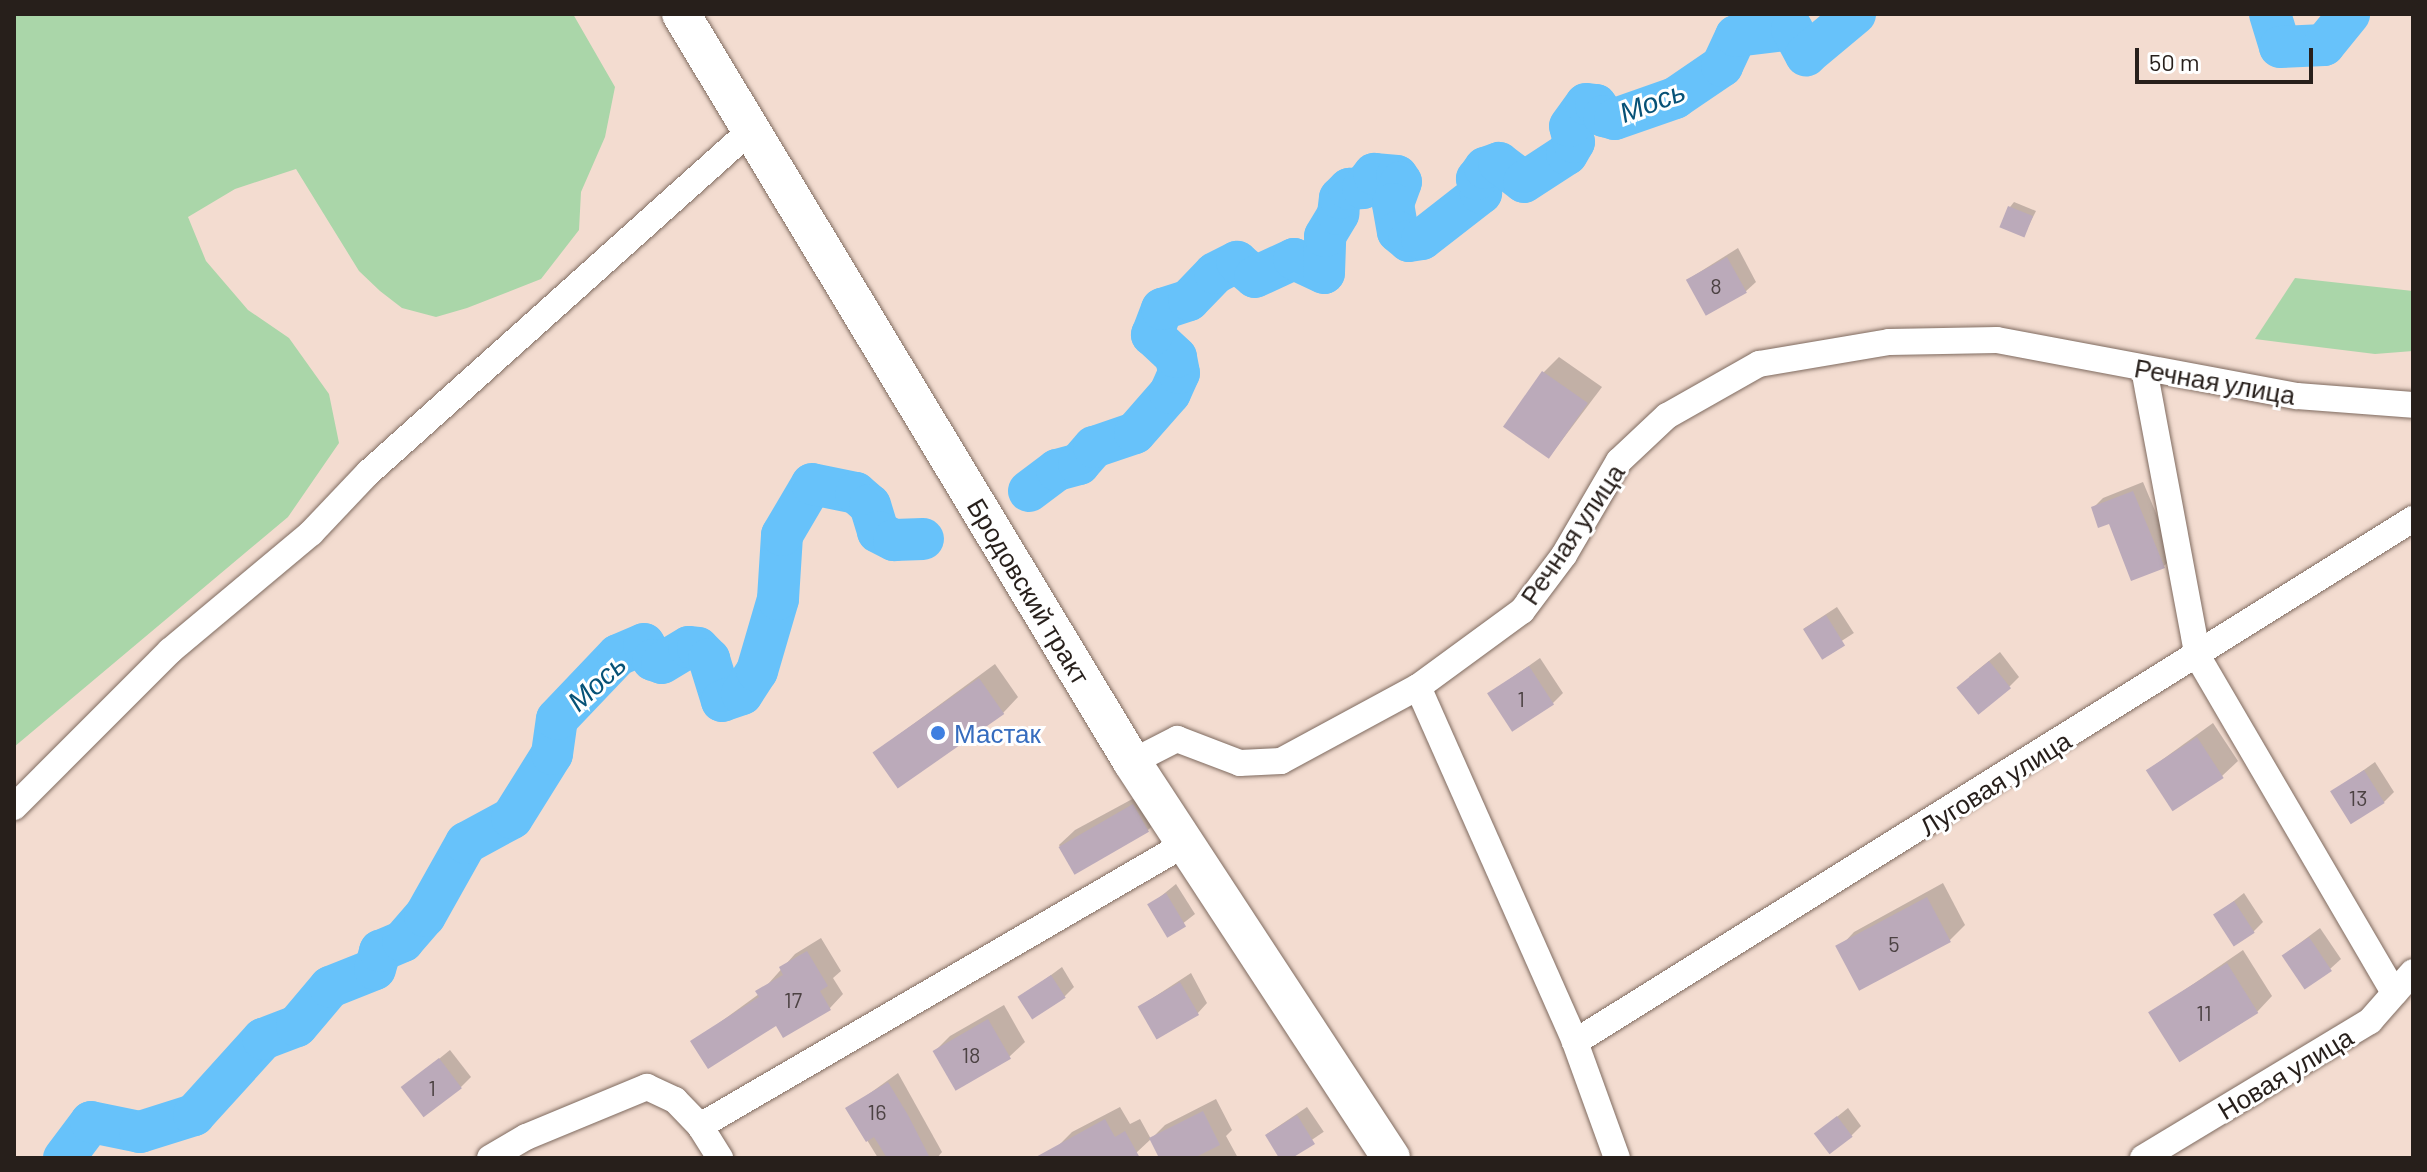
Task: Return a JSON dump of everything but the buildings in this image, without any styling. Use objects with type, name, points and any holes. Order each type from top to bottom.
[{"type":"main road","name":"Бродовский тракт","points":[[681,14],[1183,845],[1391,1158]]},
{"type":"street","points":[[14,807],[170,651],[311,533],[368,473],[751,130]]},
{"type":"street","name":"Речная улица","points":[[1132,762],[1177,739],[1240,763],[1281,761],[1418,687],[1522,611],[1564,555],[1619,461],[1667,416],[1759,364],[1889,342],[1997,340],[2297,396],[2413,405]]},
{"type":"street","points":[[2144,369],[2198,657],[2394,993]]},
{"type":"street","name":"Луговая улица","points":[[1575,1042],[2198,657],[2413,519]]},
{"type":"street","points":[[1418,687],[1575,1042],[1617,1158]]},
{"type":"street","points":[[700,1126],[1183,845]]},
{"type":"street","name":"Новая улица","points":[[2143,1158],[2370,1021],[2413,972]]},
{"type":"street","points":[[490,1158],[526,1137],[647,1087],[675,1100],[700,1126],[720,1158]]},
{"type":"green space","points":[[14,14],[573,14],[615,87],[605,137],[581,192],[579,230],[541,279],[467,308],[436,317],[402,308],[380,291],[359,271],[296,169],[235,189],[188,217],[206,261],[248,310],[289,338],[329,394],[339,443],[288,517],[14,747]]},
{"type":"green space","points":[[2295,278],[2413,291],[2413,351],[2375,354],[2255,339]]},
{"type":"waterway","name":"Мось","points":[[1029,491],[1057,470],[1079,464],[1094,447],[1135,433],[1170,393],[1179,373],[1176,357],[1152,335],[1162,309],[1189,300],[1215,273],[1237,262],[1255,277],[1294,259],[1324,273],[1325,236],[1338,214],[1340,198],[1349,189],[1363,188],[1374,174],[1397,176],[1401,182],[1393,204],[1398,232],[1409,241],[1422,239],[1481,193],[1477,179],[1485,168],[1499,163],[1524,182],[1567,154],[1574,142],[1570,126],[1586,104],[1596,105],[1604,116],[1615,119],[1675,98],[1722,66],[1736,36],[1792,29],[1806,55],[1855,14]]},
{"type":"waterway","name":"Мось","points":[[2270,14],[2280,47],[2324,45],[2349,14]]},
{"type":"waterway","name":"Мось","points":[[64,1158],[91,1122],[140,1132],[194,1115],[263,1039],[297,1026],[330,987],[375,969],[380,951],[403,941],[425,916],[466,843],[512,818],[552,754],[557,719],[618,655],[644,644],[653,660],[662,663],[689,647],[698,648],[709,659],[722,701],[742,694],[757,671],[778,599],[782,535],[812,484],[856,493],[870,505],[878,532],[894,540],[923,539]]},
{"type":"place","name":"Мастак","points":[[938,733]]}]
